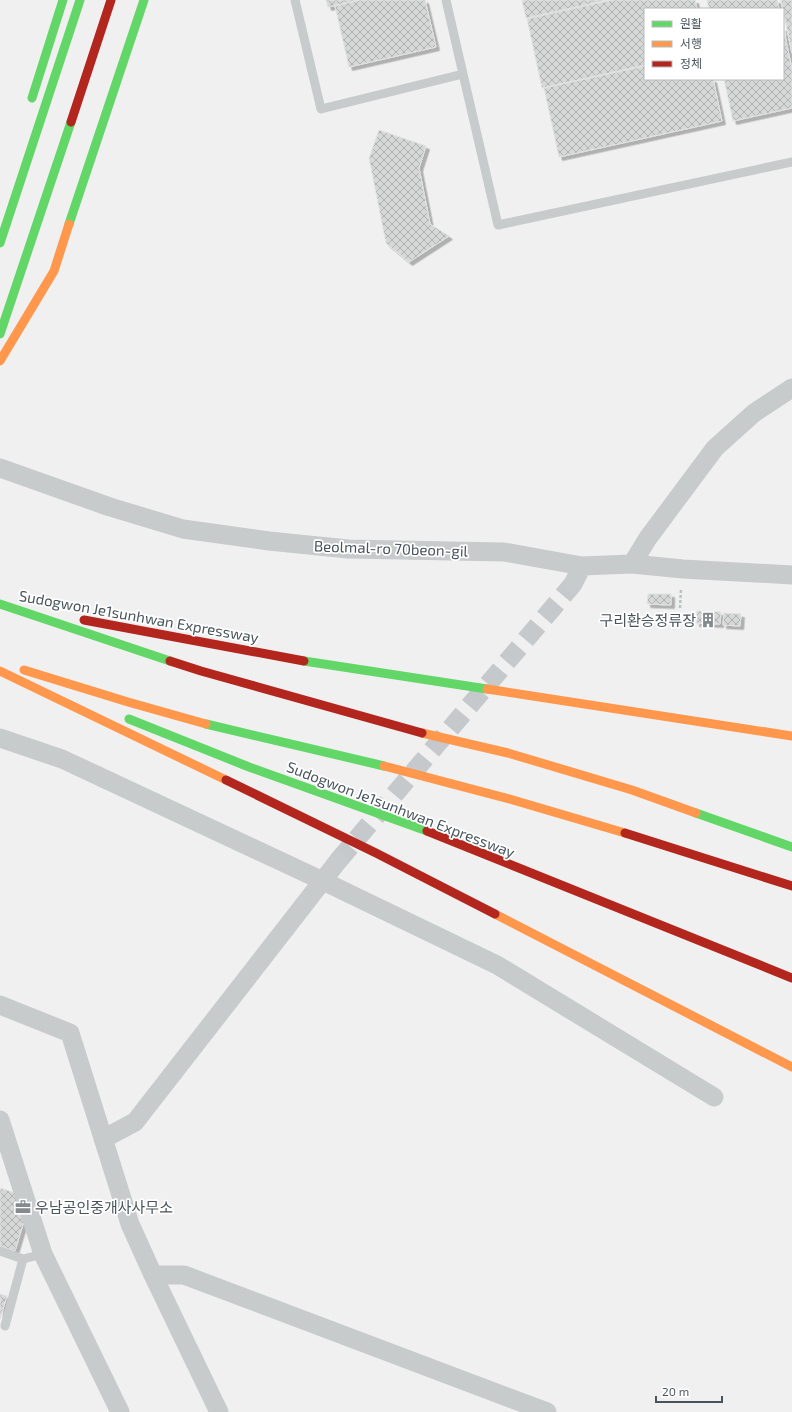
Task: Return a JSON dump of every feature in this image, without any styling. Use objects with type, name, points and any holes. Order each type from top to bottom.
[{"type":"main road","points":[[30,104],[63,0]]},
{"type":"main road","points":[[0,243],[80,0]]},
{"type":"main road","points":[[0,334],[111,0]]},
{"type":"main road","points":[[0,361],[54,270],[144,0]]},
{"type":"main road","name":"Sudogwon Je1sunhwan Expressway","points":[[2,605],[318,663],[792,736]]},
{"type":"main road","name":"Sudogwon Je1sunhwan Expressway","points":[[2,605],[201,671],[416,731],[508,753],[632,790],[792,847]]},
{"type":"main road","name":"Sudogwon Je1sunhwan Expressway","points":[[0,663],[91,691],[230,730],[418,774],[507,798],[602,825],[792,886]]},
{"type":"main road","points":[[0,667],[73,696]]},
{"type":"main road","points":[[0,671],[376,853],[792,1067]]},
{"type":"main road","name":"Sudogwon Je1sunhwan Expressway","points":[[117,714],[249,766],[427,831],[792,978]]},
{"type":"street","points":[[632,564],[648,538],[715,448],[754,413],[792,388]]},
{"type":"street","name":"Beolmal-ro 70beon-gil","points":[[0,468],[110,507],[183,529],[269,541],[348,548],[504,552],[582,566],[632,564],[683,569],[792,575]]},
{"type":"street","points":[[573,584],[582,566]]},
{"type":"street","points":[[0,738],[62,759],[323,881],[497,965],[714,1097]]},
{"type":"street","points":[[103,1139],[135,1122],[338,861]]},
{"type":"street","points":[[0,1005],[70,1033],[130,1224],[153,1275],[220,1412]]},
{"type":"street","points":[[0,1120],[42,1254],[120,1412]]},
{"type":"street","points":[[153,1275],[184,1275],[547,1412]]},
{"type":"lane","points":[[295,0],[321,109],[463,74]]},
{"type":"lane","points":[[446,0],[498,225],[792,162]]},
{"type":"lane","points":[[0,1251],[23,1259],[42,1254]]},
{"type":"lane","points":[[5,1326],[23,1259]]},
{"type":"building","points":[[326,0],[359,0],[328,7]]},
{"type":"building","points":[[360,0],[425,0],[436,47],[349,67],[335,6]]},
{"type":"building","points":[[522,0],[607,0],[526,18]]},
{"type":"building","points":[[612,0],[695,0],[697,8],[644,8],[644,65],[542,88],[527,19]]},
{"type":"building","points":[[707,0],[777,0],[779,8],[709,8]]},
{"type":"building","points":[[781,0],[792,0],[792,53],[784,8]]},
{"type":"building","points":[[784,32],[792,69],[792,108],[733,121],[724,80],[784,80]]},
{"type":"building","points":[[644,66],[644,80],[713,80],[722,121],[559,157],[544,88]]},
{"type":"building","points":[[379,130],[426,146],[419,168],[430,224],[449,236],[409,262],[386,243],[369,158]]},
{"type":"building","points":[[648,594],[671,594],[671,605],[647,604]]},
{"type":"building","name":"구리환승정류장","points":[[697,611],[721,612],[720,624],[696,623]]},
{"type":"building","points":[[724,613],[741,614],[740,626],[723,625]]},
{"type":"building","points":[[0,1188],[31,1198],[15,1251],[0,1246]]},
{"type":"building","points":[[0,1294],[7,1296],[0,1319]]},
{"type":"tunnel","points":[[338,861],[573,584]]},
{"type":"traffic: fast","points":[[32,98],[63,0]]},
{"type":"traffic: fast","points":[[0,243],[80,0]]},
{"type":"traffic: fast","points":[[69,224],[144,0]]},
{"type":"traffic: fast","points":[[0,334],[71,122]]},
{"type":"traffic: fast","points":[[0,604],[170,661]]},
{"type":"traffic: fast","points":[[304,661],[487,689]]},
{"type":"traffic: fast","points":[[129,719],[249,767],[427,831]]},
{"type":"traffic: fast","points":[[206,724],[384,766]]},
{"type":"traffic: fast","points":[[696,813],[792,847]]},
{"type":"traffic: slow","points":[[0,361],[54,271],[69,224]]},
{"type":"traffic: slow","points":[[24,670],[206,724]]},
{"type":"traffic: slow","points":[[0,671],[226,780]]},
{"type":"traffic: slow","points":[[487,689],[792,736]]},
{"type":"traffic: slow","points":[[422,733],[508,753],[632,790],[696,813]]},
{"type":"traffic: slow","points":[[384,766],[513,800],[625,833]]},
{"type":"traffic: slow","points":[[495,914],[792,1067]]},
{"type":"traffic: jam","points":[[71,122],[111,0]]},
{"type":"traffic: jam","points":[[84,620],[304,661]]},
{"type":"traffic: jam","points":[[170,661],[422,733]]},
{"type":"traffic: jam","points":[[226,780],[376,853],[495,914]]},
{"type":"traffic: jam","points":[[427,831],[792,978]]},
{"type":"traffic: jam","points":[[625,833],[792,886]]},
{"type":"place","name":"구리환승정류장","points":[[708,620]]},
{"type":"place","name":"우남공인중개사사무소","points":[[23,1207]]}]
